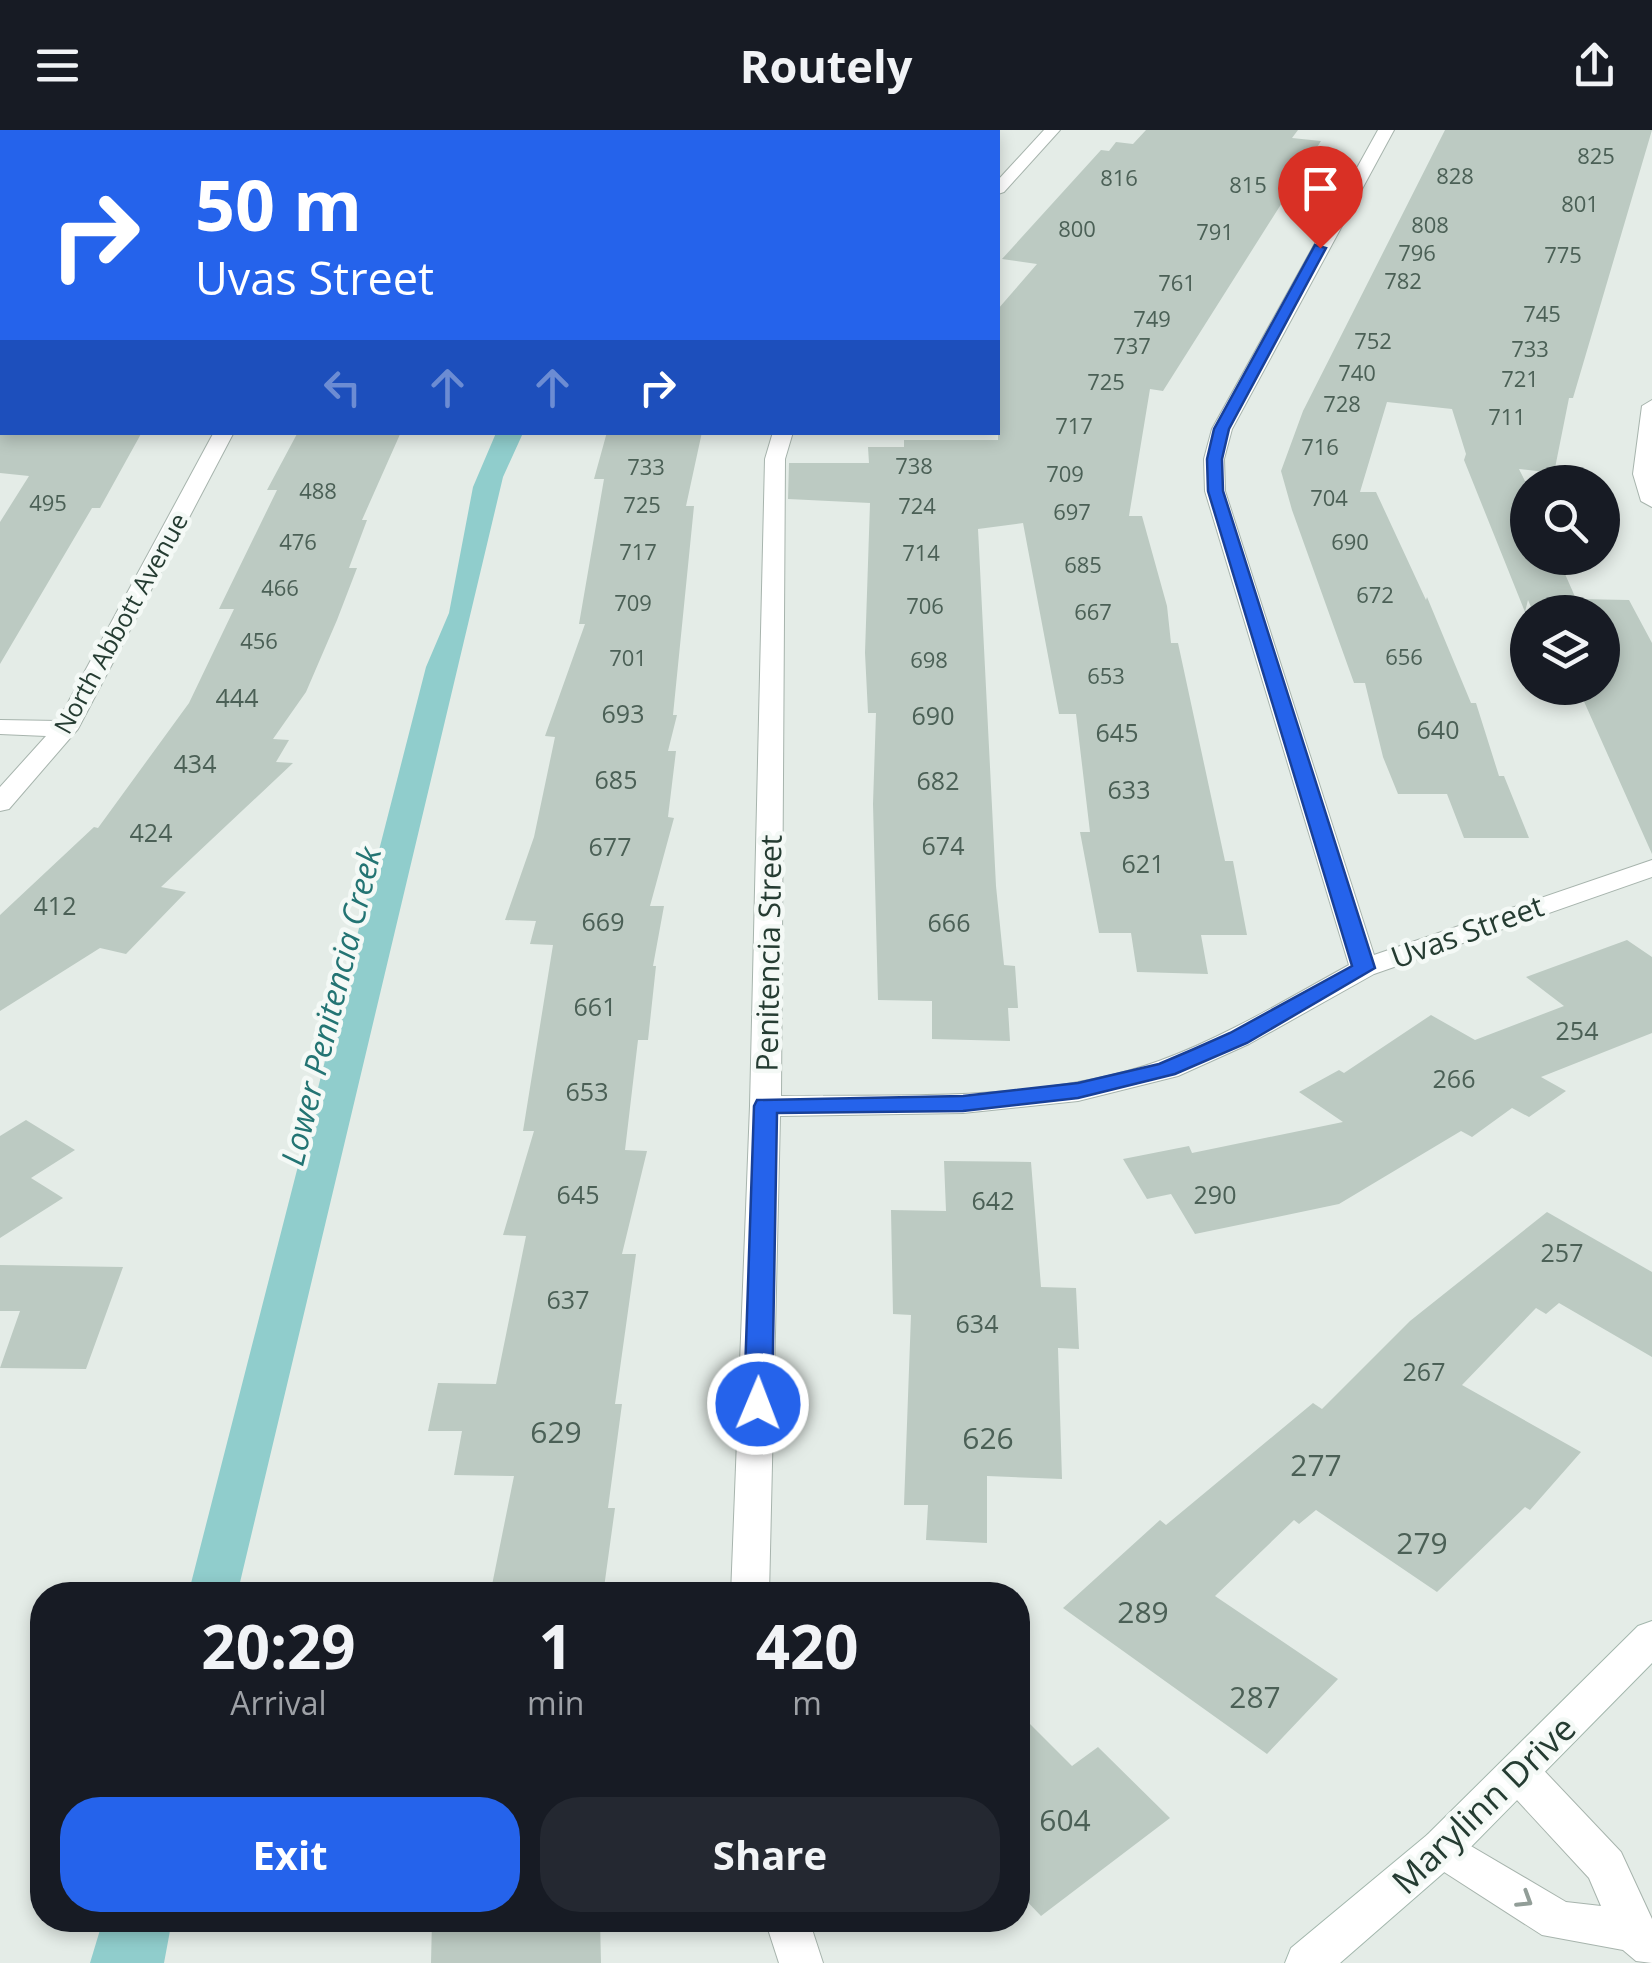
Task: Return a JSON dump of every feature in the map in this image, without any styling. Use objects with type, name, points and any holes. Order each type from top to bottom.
[{"type":"street","points":[[1000,187],[1052,130]]},
{"type":"street","points":[[1364,968],[1243,587],[1216,491],[1214,459],[1222,429],[1386,130]]},
{"type":"street","points":[[1652,406],[1642,474],[1652,500]]},
{"type":"street","name":"North Abbott Avenue","points":[[0,804],[66,729],[222,435]]},
{"type":"street","name":"Penitencia Street","points":[[750,1582],[766,1106],[775,459],[781,435]]},
{"type":"street","points":[[0,727],[66,729]]},
{"type":"street","name":"Uvas Street","points":[[766,1106],[963,1103],[1078,1090],[1166,1069],[1238,1038],[1364,968],[1652,868]]},
{"type":"street","name":"Marylinn Drive","points":[[1308,1963],[1442,1848],[1652,1637]]},
{"type":"street","points":[[1519,1773],[1606,1866],[1642,1938]]},
{"type":"street","points":[[1442,1848],[1558,1921],[1642,1938]]},
{"type":"street","points":[[791,1932],[801,1963]]},
{"type":"water","points":[[495,435],[522,435],[503,477],[240,1582],[191,1582],[426,667],[449,613],[473,487]]},
{"type":"water","points":[[99,1932],[170,1932],[164,1963],[90,1963]]},
{"type":"building","points":[[1146,130],[1298,130],[1292,138],[1321,141],[1163,391],[1150,389],[1129,516],[1142,516],[1167,606],[1171,643],[1178,643],[1225,861],[1233,861],[1247,935],[1201,935],[1208,974],[1137,972],[1131,933],[1099,933],[1080,832],[1090,832],[1076,714],[1059,714],[1023,523],[978,529],[996,886],[1004,965],[1015,966],[1018,1008],[1008,1008],[1010,1041],[932,1039],[932,1001],[878,1000],[873,804],[876,713],[868,713],[865,653],[870,503],[788,499],[789,463],[869,463],[868,447],[904,447],[904,440],[998,440],[1000,307],[1037,264],[1002,259],[1101,150],[1109,151],[1116,142],[1133,144]]},
{"type":"building","points":[[1445,130],[1652,130],[1573,398],[1569,398],[1556,465],[1510,465],[1510,575],[1464,460],[1466,454],[1452,409],[1387,402],[1360,492],[1376,492],[1426,600],[1427,597],[1471,703],[1476,703],[1499,776],[1504,776],[1529,838],[1464,838],[1447,794],[1398,794],[1383,757],[1365,683],[1354,683],[1281,471],[1303,411]]},
{"type":"building","points":[[0,435],[140,435],[100,508],[92,508],[0,664],[0,522],[29,476],[0,473]]},
{"type":"building","points":[[296,435],[400,435],[362,520],[367,520],[349,568],[357,568],[337,620],[306,692],[273,739],[289,740],[276,762],[293,763],[161,887],[186,892],[126,954],[100,948],[0,1011],[0,915],[94,827],[98,828],[189,703],[234,609],[219,609],[277,490],[267,490]]},
{"type":"building","points":[[606,435],[701,435],[686,506],[694,506],[673,715],[677,715],[668,751],[676,751],[668,817],[674,818],[650,906],[664,906],[653,966],[648,1040],[638,1040],[625,1150],[647,1151],[622,1254],[636,1254],[615,1404],[622,1404],[608,1508],[615,1508],[605,1582],[493,1582],[514,1476],[454,1475],[462,1431],[428,1431],[438,1383],[496,1384],[526,1236],[503,1235],[534,1131],[523,1131],[553,945],[530,944],[536,921],[505,920],[534,837],[555,737],[545,736],[585,624],[579,624],[604,479],[594,479]]},
{"type":"building","points":[[1510,575],[1565,575],[1574,595],[1518,595]]},
{"type":"building","points":[[1620,600],[1629,600],[1652,643],[1652,854],[1586,705],[1620,705]]},
{"type":"building","points":[[1627,940],[1652,957],[1652,1033],[1541,1077],[1566,1091],[1529,1117],[1512,1108],[1472,1137],[1461,1131],[1339,1204],[1195,1234],[1171,1194],[1147,1199],[1123,1159],[1189,1146],[1192,1153],[1343,1122],[1299,1092],[1339,1070],[1344,1073],[1431,1015],[1475,1040],[1564,1006],[1526,977]]},
{"type":"building","points":[[26,1120],[75,1150],[31,1178],[63,1198],[0,1238],[0,1136]]},
{"type":"building","points":[[944,1161],[1031,1162],[1041,1287],[1076,1288],[1079,1349],[1058,1348],[1062,1479],[987,1476],[987,1543],[926,1540],[928,1505],[904,1505],[911,1315],[893,1314],[891,1210],[946,1211]]},
{"type":"building","points":[[1547,1212],[1652,1272],[1652,1357],[1559,1303],[1546,1314],[1536,1308],[1462,1385],[1581,1452],[1530,1510],[1525,1507],[1437,1592],[1316,1510],[1299,1524],[1294,1520],[1215,1596],[1338,1679],[1267,1754],[1063,1608],[1160,1520],[1166,1525],[1313,1403],[1322,1409],[1410,1321]]},
{"type":"building","points":[[0,1265],[123,1267],[86,1369],[0,1368],[20,1311],[0,1311]]},
{"type":"building","points":[[1030,1724],[1072,1766],[1098,1747],[1170,1818],[1041,1916],[1030,1905]]},
{"type":"building","points":[[432,1932],[600,1932],[601,1963],[431,1963]]},
{"type":"route","points":[[758,1404],[766,1106],[963,1103],[1078,1090],[1166,1069],[1202,1054],[1364,968],[1243,587],[1216,491],[1214,459],[1222,429],[1320,248]]},
{"type":"water label","name":"Lower Penitencia Creek","points":[[330,1006]]}]
